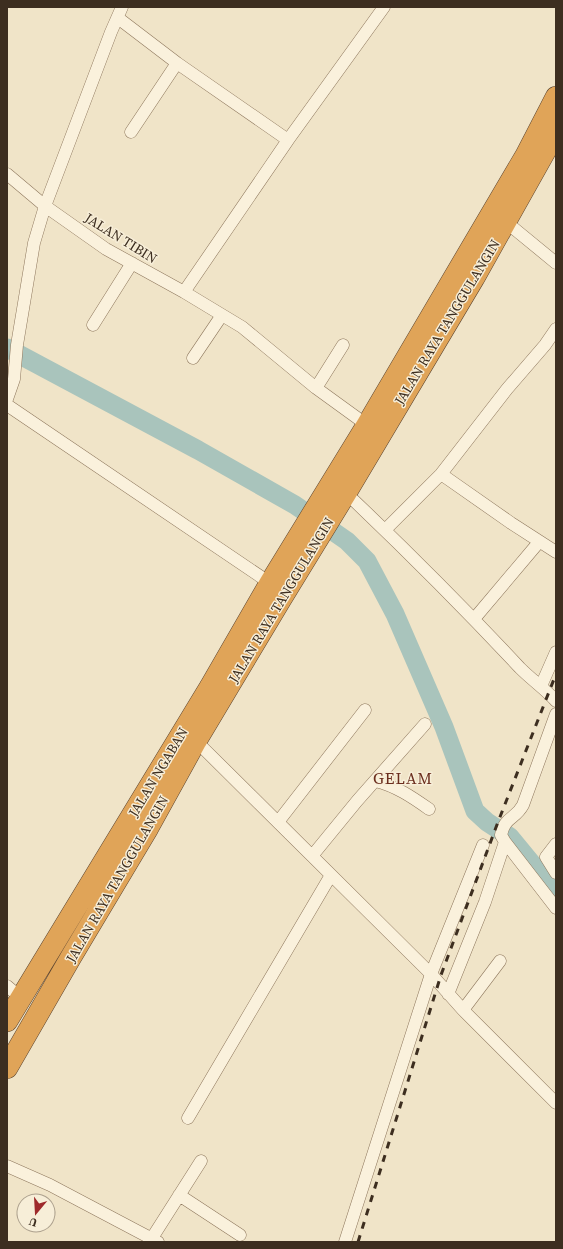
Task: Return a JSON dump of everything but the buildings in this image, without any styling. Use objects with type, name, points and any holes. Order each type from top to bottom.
[{"type":"highway","name":"JALAN RAYA TANGGULANGIN","points":[[7,1068],[148,828],[319,519],[367,425],[521,180],[533,158],[556,97]]},
{"type":"highway","name":"JALAN RAYA TANGGULANGIN","points":[[533,158],[556,132]]},
{"type":"highway","name":"JALAN RAYA TANGGULANGIN","points":[[319,519],[346,493],[506,222],[521,180]]},
{"type":"highway","name":"JALAN NGABAN","points":[[7,1021],[14,992],[210,687],[270,583],[319,519]]},
{"type":"street","points":[[184,292],[288,140],[384,7]]},
{"type":"street","points":[[7,399],[14,379],[34,243],[45,206],[120,12],[177,63],[288,140]]},
{"type":"street","points":[[131,132],[177,63]]},
{"type":"street","name":"JALAN TIBIN","points":[[7,174],[45,206],[106,248],[242,327],[316,388],[367,425]]},
{"type":"street","points":[[506,222],[556,263]]},
{"type":"street","points":[[93,325],[132,263]]},
{"type":"street","points":[[193,358],[222,315]]},
{"type":"street","points":[[385,530],[441,474],[507,389],[545,345],[556,329]]},
{"type":"street","points":[[316,388],[343,345]]},
{"type":"street","points":[[7,405],[270,583]]},
{"type":"street","points":[[441,474],[539,542],[556,552]]},
{"type":"street","points":[[346,493],[474,619],[522,670],[556,701]]},
{"type":"street","points":[[474,619],[539,542]]},
{"type":"street","points":[[541,686],[556,652]]},
{"type":"street","points":[[278,822],[365,710]]},
{"type":"street","points":[[448,994],[485,902],[506,822],[519,812],[523,805],[556,714]]},
{"type":"street","points":[[312,856],[357,801],[425,724]]},
{"type":"street","points":[[196,741],[431,974],[462,1010],[556,1103]]},
{"type":"street","points":[[375,781],[386,783],[429,809]]},
{"type":"street","points":[[503,835],[556,908]]},
{"type":"street","points":[[556,844],[546,857],[556,873]]},
{"type":"street","points":[[345,1242],[431,974],[483,845]]},
{"type":"street","points":[[188,1118],[331,875]]},
{"type":"street","points":[[462,1010],[500,961]]},
{"type":"street","points":[[7,1166],[50,1185],[155,1240],[179,1195],[201,1161]]},
{"type":"street","points":[[179,1195],[240,1235]]},
{"type":"waterway","points":[[7,348],[198,450],[295,505],[347,541],[367,561],[395,614],[444,727],[475,811],[487,822],[510,837],[556,893]]},
{"type":"railway","points":[[358,1242],[441,975],[498,822],[556,674]]},
{"type":"district","name":"GELAM","points":[[403,778]]}]
